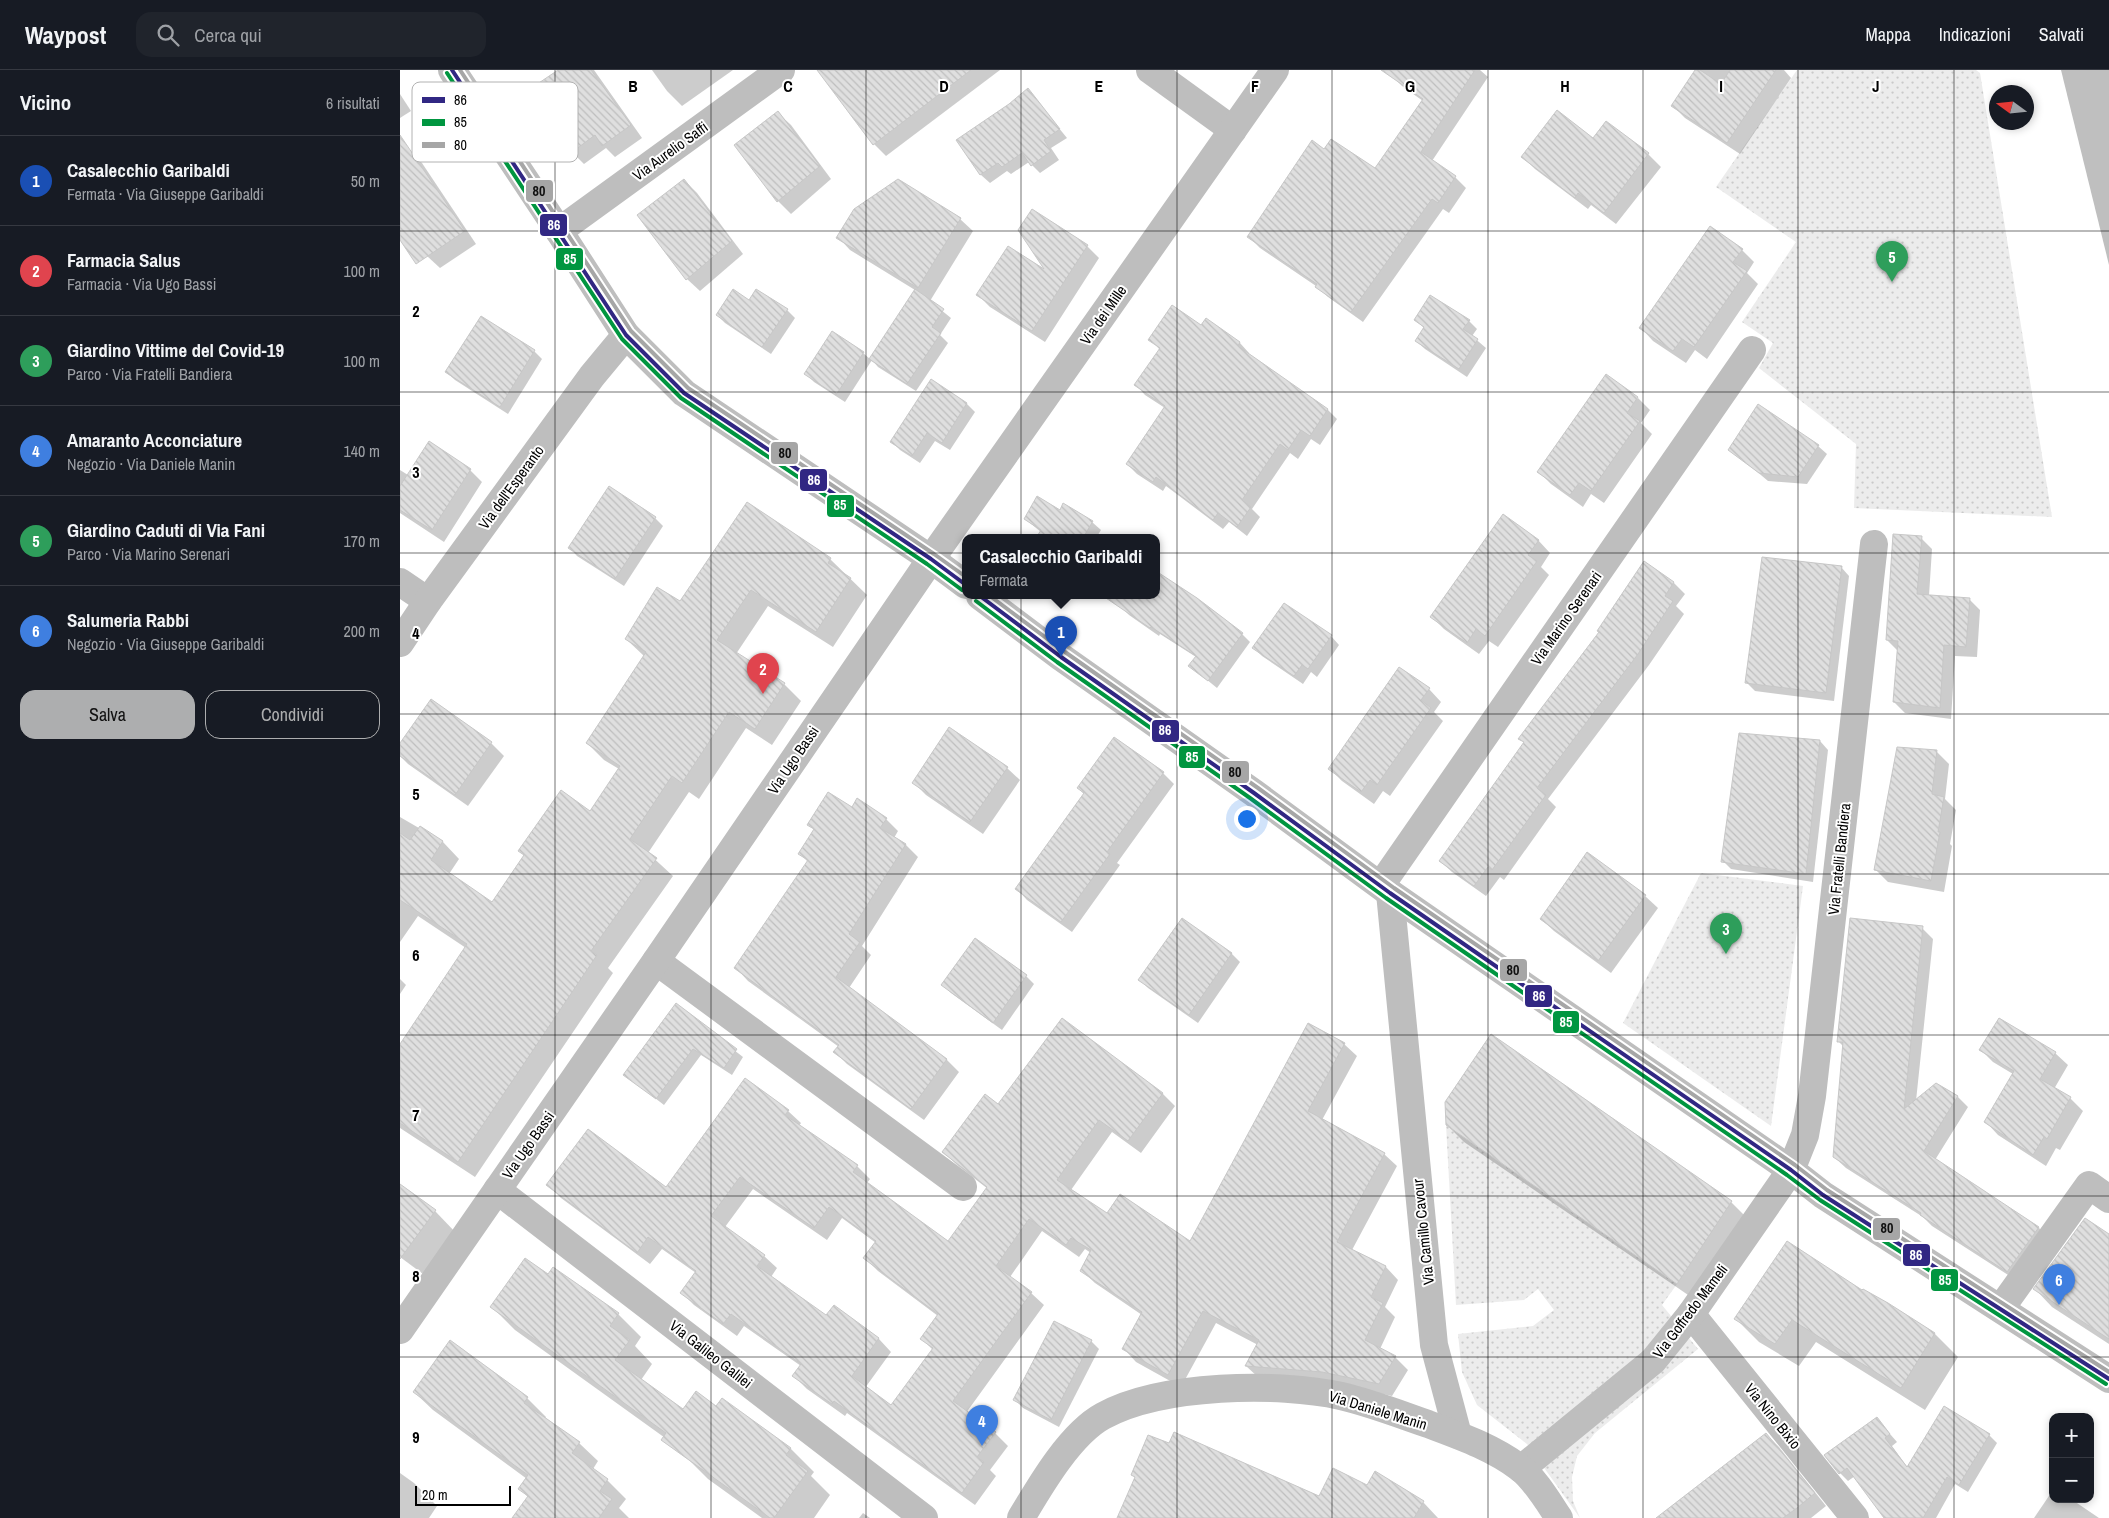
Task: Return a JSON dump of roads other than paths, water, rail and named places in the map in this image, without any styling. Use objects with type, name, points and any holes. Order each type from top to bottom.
[{"type":"street","points":[[452,70],[460,82]]},
{"type":"street","name":"Via Aurelio Saffi","points":[[560,231],[781,70]]},
{"type":"street","points":[[1150,70],[1233,130]]},
{"type":"street","name":"Via dei Mille","points":[[931,559],[1275,70]]},
{"type":"street","points":[[514,162],[626,335],[684,393],[931,559],[962,582]]},
{"type":"street","name":"Via dell'Esperanto","points":[[400,643],[428,601],[592,376],[626,335]]},
{"type":"street","name":"Via Marino Serenari","points":[[1385,889],[1752,350]]},
{"type":"street","name":"Via Fratelli Bandiera","points":[[1791,1170],[1805,1135],[1812,1096],[1874,544]]},
{"type":"street","name":"Via Ugo Bassi","points":[[400,1330],[656,961],[931,559]]},
{"type":"street","points":[[400,582],[428,601]]},
{"type":"street","points":[[984,599],[1061,657],[1385,889],[1791,1170],[1823,1195],[2109,1379]]},
{"type":"street","name":"Via Camillo Cavour","points":[[1385,889],[1434,1345],[1458,1435]]},
{"type":"street","points":[[656,961],[963,1187]]},
{"type":"street","name":"Via Goffredo Mameli","points":[[1521,1469],[1653,1361],[1691,1314],[1791,1170]]},
{"type":"street","points":[[2001,1308],[2089,1185],[2109,1199]]},
{"type":"street","name":"Via Galileo Galilei","points":[[497,1190],[924,1518]]},
{"type":"street","name":"Via Nino Bixio","points":[[1691,1314],[1855,1518]]},
{"type":"street","name":"Via Daniele Manin","points":[[1022,1518],[1050,1469],[1080,1435],[1095,1422],[1102,1416],[1164,1396],[1220,1389],[1262,1388],[1341,1396],[1377,1406],[1458,1435]]},
{"type":"street","points":[[1458,1435],[1488,1448],[1521,1469],[1559,1518]]},
{"type":"place","name":"Giardino Caduti di Via Fani","points":[[1892,282]]},
{"type":"place","name":"Casalecchio Garibaldi","points":[[1061,657]]},
{"type":"place","name":"Farmacia Salus","points":[[763,694]]},
{"type":"place","name":"Giardino Vittime del Covid-19","points":[[1726,954]]},
{"type":"place","name":"Salumeria Rabbi","points":[[2059,1305]]},
{"type":"place","name":"Amaranto Acconciature","points":[[982,1446]]}]
